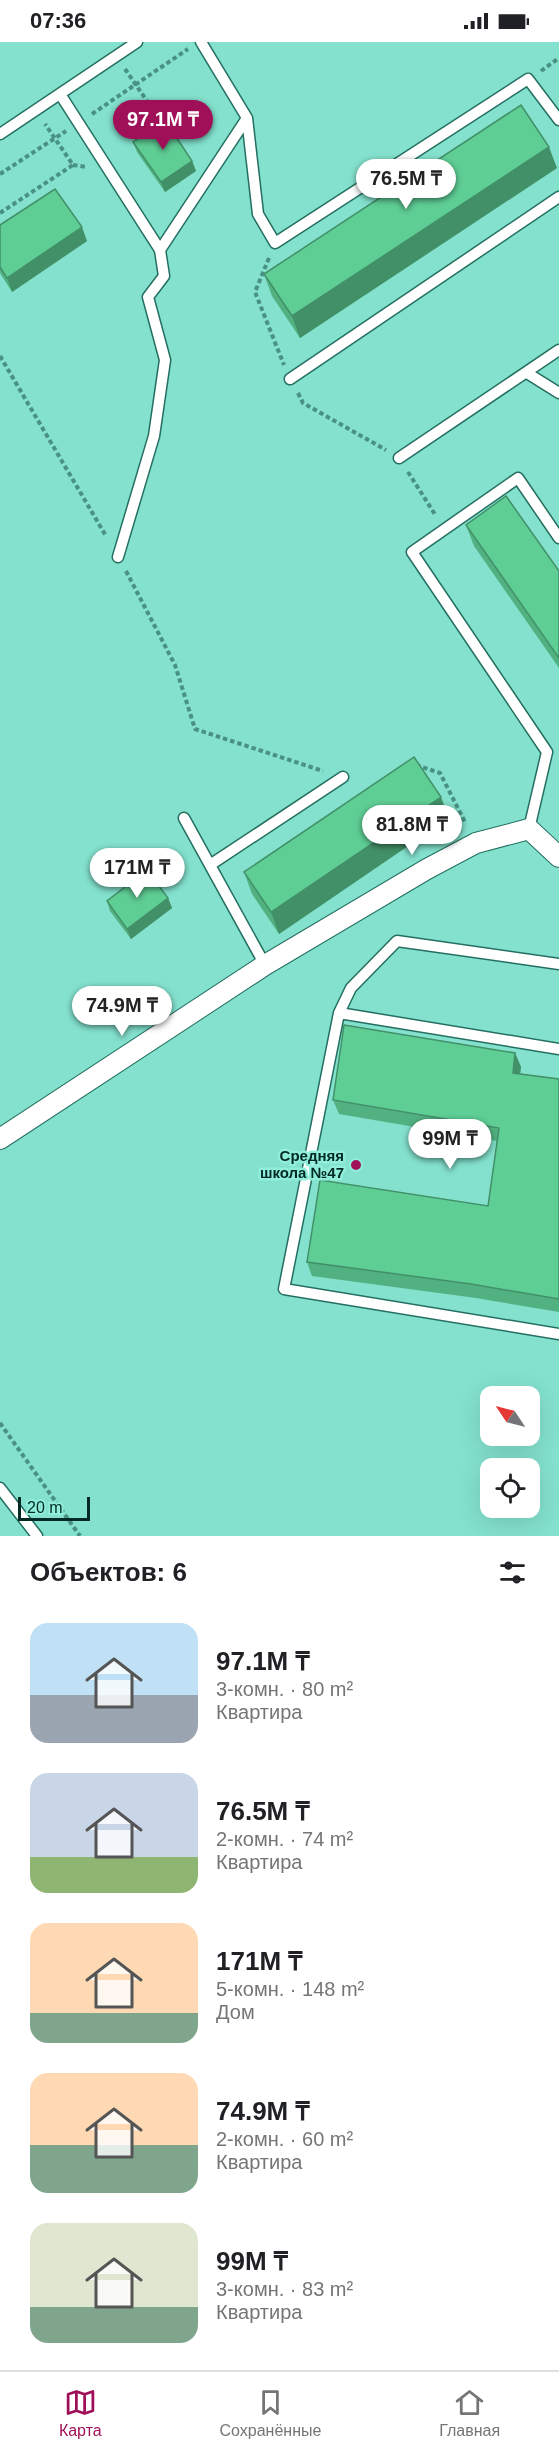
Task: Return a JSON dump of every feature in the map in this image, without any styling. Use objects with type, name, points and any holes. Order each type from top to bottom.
[{"type":"street","points":[[0,1139],[265,965],[476,843],[529,829],[559,857]]},
{"type":"lane","points":[[0,134],[137,42]]},
{"type":"lane","points":[[201,42],[247,118],[258,214],[275,243],[528,79],[559,120]]},
{"type":"lane","points":[[60,94],[160,250],[164,276],[147,297],[165,360],[154,436],[118,557]]},
{"type":"lane","points":[[160,250],[247,118]]},
{"type":"lane","points":[[290,379],[559,197]]},
{"type":"lane","points":[[399,458],[559,350]]},
{"type":"lane","points":[[527,373],[559,393]]},
{"type":"lane","points":[[529,829],[547,752],[412,552],[518,478],[559,538]]},
{"type":"lane","points":[[547,752],[559,751]]},
{"type":"lane","points":[[210,865],[343,777]]},
{"type":"lane","points":[[184,818],[265,965]]},
{"type":"lane","points":[[559,964],[397,941],[351,988],[339,1013],[284,1288],[559,1334]]},
{"type":"lane","points":[[339,1013],[559,1049]]},
{"type":"lane","points":[[0,1488],[37,1536]]},
{"type":"path","points":[[0,174],[189,48]]},
{"type":"path","points":[[116,56],[147,101]]},
{"type":"path","points":[[0,213],[73,165],[35,110]]},
{"type":"path","points":[[0,356],[118,557],[175,664],[195,729],[343,777]]},
{"type":"path","points":[[399,458],[444,529]]},
{"type":"path","points":[[407,762],[440,773],[476,843]]},
{"type":"path","points":[[0,1423],[80,1536]]},
{"type":"building","points":[[521,105],[549,147],[292,316],[264,274]]},
{"type":"building","points":[[165,120],[192,161],[161,182],[133,142]]},
{"type":"building","points":[[55,189],[82,227],[7,278],[0,267],[0,225]]},
{"type":"building","points":[[506,496],[559,571],[559,658],[466,525]]},
{"type":"building","points":[[414,757],[441,797],[271,912],[244,872]]},
{"type":"building","points":[[147,870],[168,898],[127,929],[107,901]]},
{"type":"building","name":"Средняя школа №47","points":[[344,1025],[515,1053],[513,1073],[559,1079],[559,1299],[471,1284],[307,1262],[320,1180],[488,1206],[499,1128],[333,1100]]},
{"type":"place","name":"Средняя школа №47","points":[[356,1165]]}]
